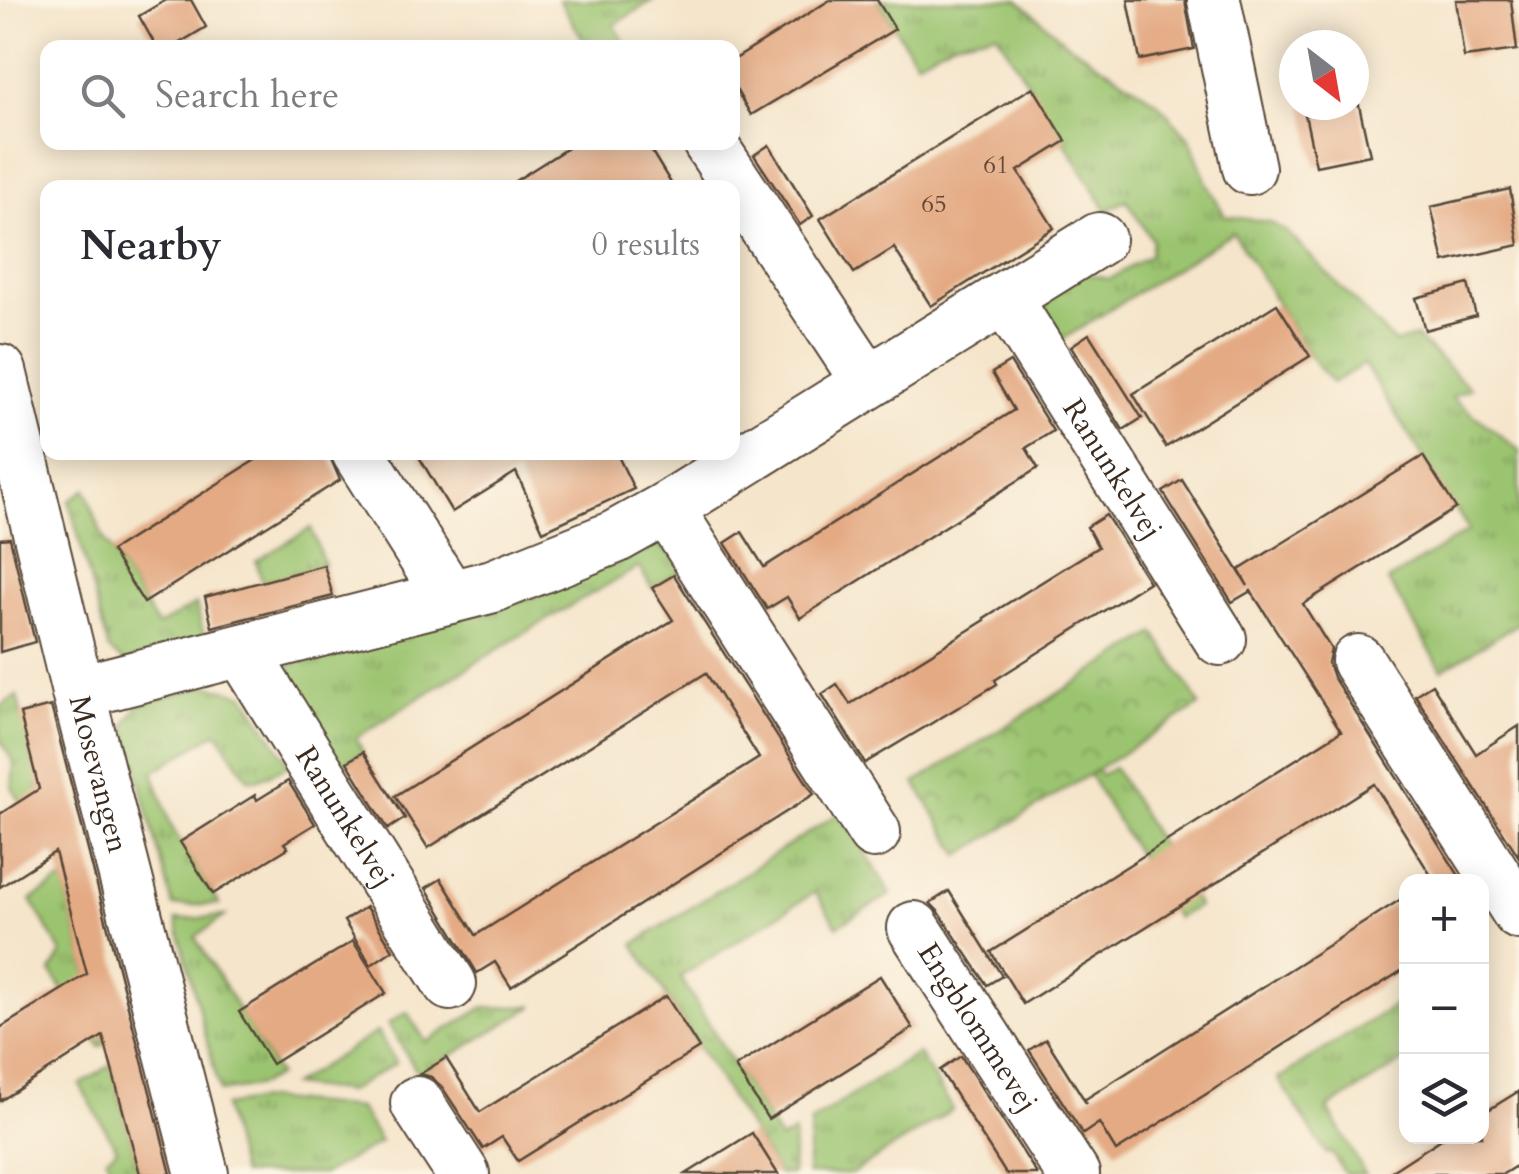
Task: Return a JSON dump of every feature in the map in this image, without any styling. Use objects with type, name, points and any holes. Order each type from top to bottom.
[{"type":"street","points":[[1214,0],[1249,168]]},
{"type":"street","points":[[714,150],[734,180]]},
{"type":"street","points":[[740,189],[868,382]]},
{"type":"street","points":[[78,692],[493,586],[615,537],[1099,239]]},
{"type":"street","name":"Ranunkelvej","points":[[1004,298],[1220,640]]},
{"type":"street","name":"Mosevangen","points":[[0,371],[202,1174]]},
{"type":"street","points":[[363,460],[450,598]]},
{"type":"street","points":[[667,508],[874,832]]},
{"type":"street","name":"Ranunkelvej","points":[[242,651],[450,984]]},
{"type":"street","points":[[1358,661],[1519,913]]},
{"type":"street","name":"Engblommevej","points":[[914,928],[1072,1174]]},
{"type":"street","points":[[417,1104],[463,1174]]},
{"type":"green space","points":[[559,0],[653,0],[614,25],[623,40],[584,40]]},
{"type":"green space","points":[[877,0],[1018,0],[1067,43],[1156,101],[1190,139],[1225,216],[1269,222],[1288,233],[1395,343],[1416,337],[1470,388],[1451,397],[1519,450],[1519,623],[1442,670],[1388,581],[1469,530],[1364,364],[1332,383],[1310,356],[1233,232],[1057,343],[1044,321],[1048,296],[1085,274],[1110,279],[1150,255],[1152,240],[1126,200],[1107,211],[997,33],[954,41],[916,61]]},
{"type":"green space","points":[[86,489],[102,536],[158,626],[196,604],[206,643],[125,662],[109,650],[69,501]]},
{"type":"green space","points":[[311,528],[324,565],[262,582],[256,561]]},
{"type":"green space","points":[[656,544],[674,555],[683,569],[652,588],[639,567],[603,587],[356,738],[363,752],[335,769],[288,687],[289,665],[542,594]]},
{"type":"green space","points":[[1155,633],[1200,705],[960,855],[915,783]]},
{"type":"green space","points":[[206,685],[245,695],[290,765],[257,780],[248,779],[217,732],[153,772],[171,826],[219,904],[173,906],[125,726],[138,705]]},
{"type":"green space","points":[[17,696],[53,853],[12,788],[14,763],[0,739],[0,706]]},
{"type":"green space","points":[[1114,768],[1198,906],[1176,918],[1089,775],[1097,770],[1101,775]]},
{"type":"green space","points":[[841,812],[891,894],[837,926],[815,892],[680,977],[780,1140],[794,1132],[792,1174],[778,1174],[634,944]]},
{"type":"green space","points":[[63,880],[105,1044],[100,1047],[51,972],[62,953],[31,900]]},
{"type":"green space","points":[[225,916],[195,937],[278,1075],[260,1085],[220,1092],[176,920]]},
{"type":"green space","points":[[1399,1002],[1399,1064],[1328,1108],[1365,1174],[1345,1174],[1331,1152],[1327,1154],[1278,1079]]},
{"type":"green space","points":[[534,1006],[419,1075],[388,1024],[407,1012],[426,1042],[483,1008]]},
{"type":"green space","points":[[377,1032],[396,1063],[347,1092],[292,1085]]},
{"type":"green space","points":[[918,1053],[953,1109],[851,1174],[807,1174],[811,1122]]},
{"type":"green space","points":[[111,1065],[140,1174],[113,1174],[106,1158],[117,1149],[80,1085]]},
{"type":"green space","points":[[267,1099],[359,1108],[380,1142],[324,1174],[241,1174],[224,1106]]},
{"type":"building","points":[[166,0],[191,0],[206,27],[184,40],[152,40],[139,16]]},
{"type":"building","points":[[830,0],[877,0],[895,29],[751,115],[740,96],[740,56]]},
{"type":"building","points":[[1128,0],[1185,0],[1194,49],[1140,60]]},
{"type":"building","points":[[1456,0],[1511,0],[1517,50],[1464,57]]},
{"type":"building","points":[[1033,87],[1066,141],[1018,171],[1054,228],[931,306],[894,248],[854,273],[820,219]]},
{"type":"building","points":[[1306,120],[1362,120],[1370,155],[1316,166]]},
{"type":"building","points":[[769,145],[813,216],[800,225],[754,155]]},
{"type":"building","points":[[564,150],[651,150],[669,180],[517,180]]},
{"type":"building","points":[[1510,189],[1519,245],[1444,262],[1431,207]]},
{"type":"building","points":[[1468,284],[1476,316],[1425,330],[1416,298]]},
{"type":"building","points":[[1277,304],[1310,356],[1166,447],[1133,394]]},
{"type":"building","points":[[1089,334],[1142,418],[1123,430],[1071,346]]},
{"type":"building","points":[[1010,362],[1053,431],[1026,448],[1038,468],[800,618],[787,597],[767,609],[725,543],[742,532],[764,567],[1014,410],[992,373]]},
{"type":"building","points":[[1423,456],[1456,508],[1303,604],[1331,649],[1328,663],[1333,677],[1458,874],[1430,874],[1374,784],[1023,1004],[991,952],[1341,731],[1251,591],[1232,602],[1163,492],[1182,480],[1248,586],[1239,570]]},
{"type":"building","points":[[255,460],[331,460],[340,480],[144,603],[111,551]]},
{"type":"building","points":[[421,460],[620,460],[634,489],[543,531],[516,472],[452,512]]},
{"type":"building","points":[[1106,515],[1149,582],[995,680],[997,684],[865,763],[822,694],[837,684],[850,704],[985,620],[1098,547],[1087,527]]},
{"type":"building","points":[[10,538],[35,642],[0,652],[0,539]]},
{"type":"building","points":[[324,565],[333,596],[212,627],[205,597]]},
{"type":"building","points":[[674,575],[814,794],[511,987],[495,962],[477,973],[426,888],[441,879],[476,935],[759,758],[706,673],[428,848],[395,796],[673,620],[652,588]]},
{"type":"building","points":[[1432,684],[1476,754],[1519,726],[1519,857],[1415,695]]},
{"type":"building","points":[[51,706],[171,1174],[140,1174],[103,1036],[0,1101],[0,1028],[87,974],[55,852],[0,887],[0,814],[39,789],[20,714]]},
{"type":"building","points":[[363,752],[405,818],[388,829],[347,762]]},
{"type":"building","points":[[288,781],[315,824],[284,843],[288,848],[213,894],[180,842],[255,795],[257,800]]},
{"type":"building","points":[[949,891],[1002,976],[987,985],[930,903]]},
{"type":"building","points":[[1399,900],[1399,972],[1116,1151],[1099,1123],[1083,1134],[1029,1050],[1046,1039],[1084,1100]]},
{"type":"building","points":[[366,907],[393,950],[371,965],[344,921]]},
{"type":"building","points":[[353,941],[386,993],[272,1064],[239,1012]]},
{"type":"building","points":[[880,976],[913,1028],[768,1119],[735,1067]]},
{"type":"building","points":[[666,996],[699,1048],[518,1161],[502,1137],[483,1149],[442,1087],[431,1077],[420,1074],[446,1058],[480,1112]]},
{"type":"building","points":[[961,1056],[1037,1174],[1006,1174],[940,1070]]},
{"type":"building","points":[[1519,1091],[1519,1164],[1503,1174],[1387,1174],[1434,1144],[1489,1144],[1489,1110]]},
{"type":"building","points":[[752,1133],[778,1174],[686,1174]]}]
